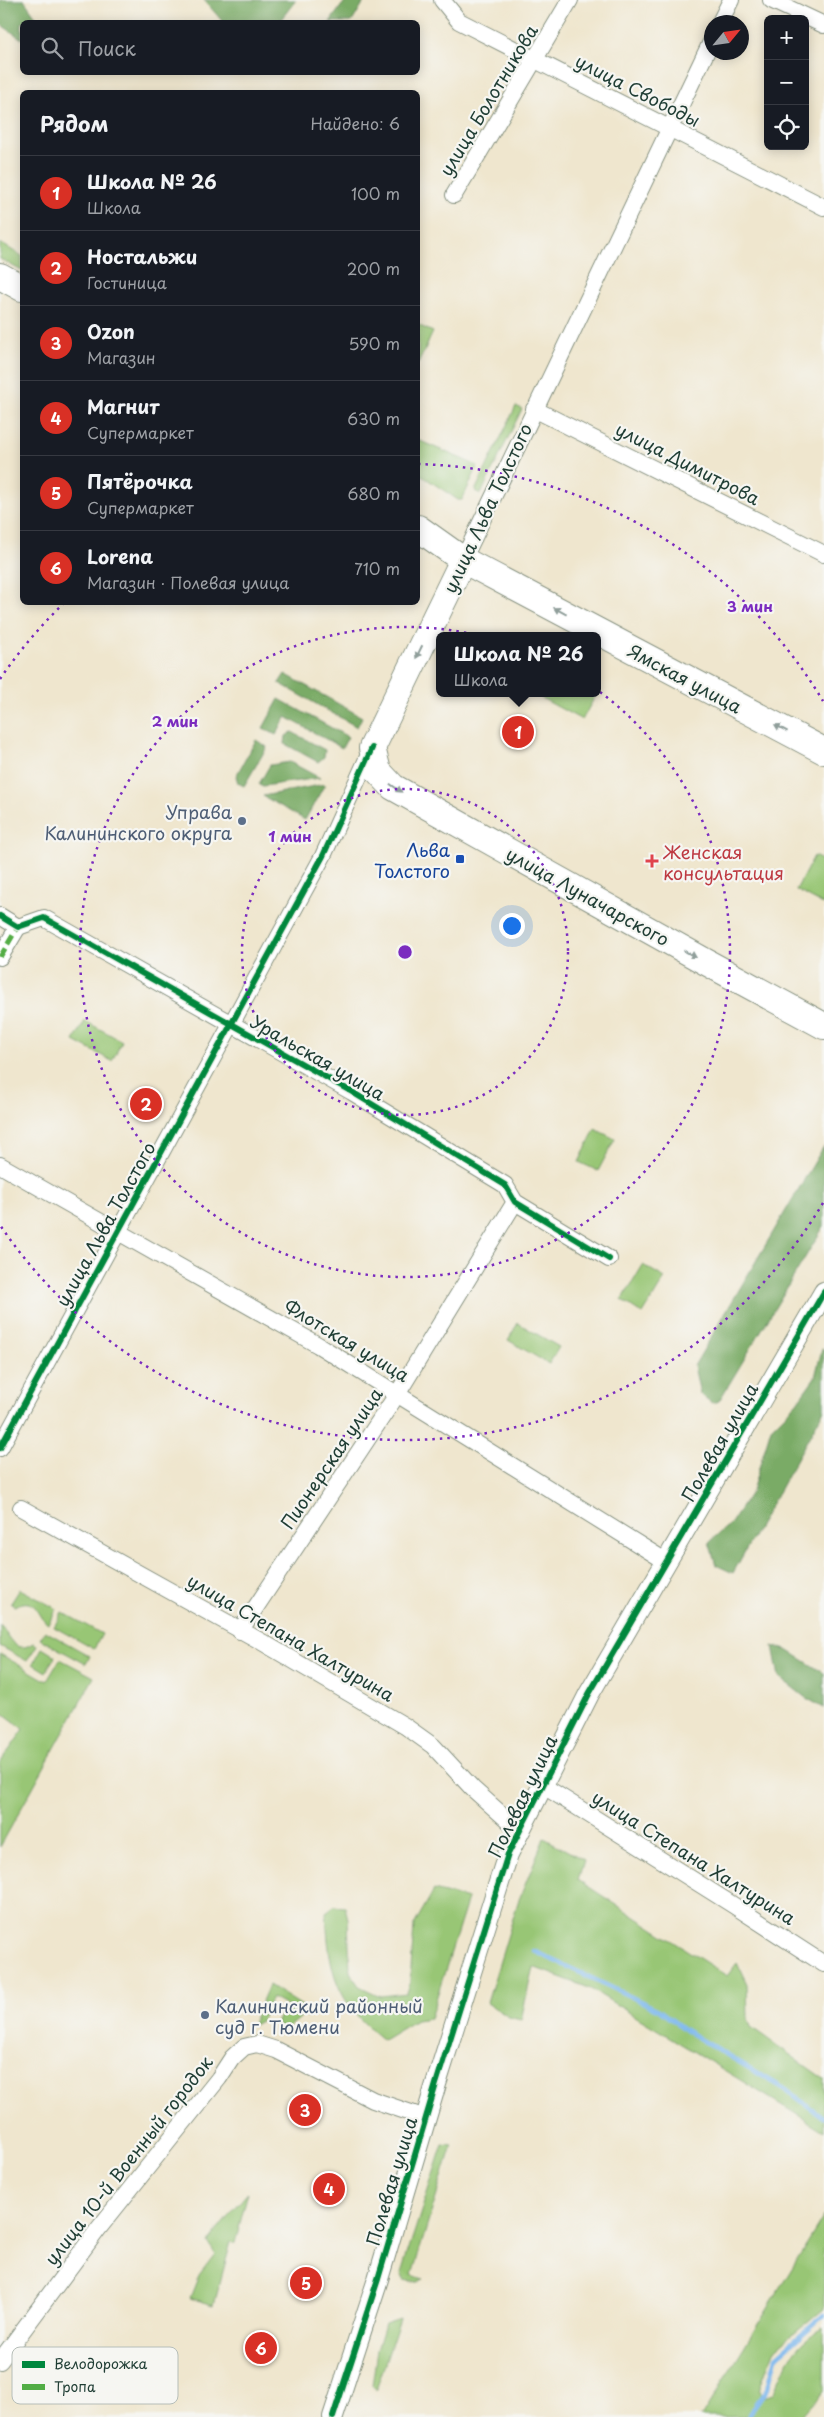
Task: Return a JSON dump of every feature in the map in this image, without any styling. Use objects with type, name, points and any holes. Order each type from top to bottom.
[{"type":"main road","points":[[0,276],[20,287]]},
{"type":"main road","name":"Ямская улица","points":[[420,529],[463,560],[599,632]]},
{"type":"main road","name":"улица Льва Толстого","points":[[372,748],[463,560]]},
{"type":"main road","name":"Ямская улица","points":[[601,633],[824,751]]},
{"type":"main road","name":"улица Луначарского","points":[[372,748],[378,771],[394,787],[824,1026]]},
{"type":"street","name":"улица Свободы","points":[[442,0],[459,21],[824,207]]},
{"type":"street","name":"улица Болотникова","points":[[454,195],[570,0]]},
{"type":"street","points":[[724,15],[731,0]]},
{"type":"street","points":[[771,0],[824,25]]},
{"type":"street","name":"улица Льва Толстого","points":[[463,560],[704,57]]},
{"type":"street","name":"улица Димитрова","points":[[534,409],[824,554]]},
{"type":"street","name":"улица Льва Толстого","points":[[0,1448],[323,856],[372,748]]},
{"type":"street","points":[[0,916],[18,927],[0,957]]},
{"type":"street","name":"Уральская улица","points":[[18,927],[44,918],[352,1092],[505,1186],[515,1202],[609,1259]]},
{"type":"street","name":"Флотская улица","points":[[0,1165],[318,1345],[667,1562]]},
{"type":"street","name":"Пионерская улица","points":[[240,1631],[398,1394],[515,1202]]},
{"type":"street","name":"Полевая улица","points":[[333,2417],[378,2279],[459,2008],[508,1854],[589,1694],[823,1295]]},
{"type":"street","name":"улица Степана Халтурина","points":[[21,1508],[405,1726],[426,1741],[519,1830]]},
{"type":"street","name":"улица Степана Халтурина","points":[[542,1785],[733,1904],[824,1964]]},
{"type":"street","name":"улица 10-й Военный городок","points":[[0,2361],[99,2228],[219,2078],[232,2058],[244,2047],[257,2044],[276,2050],[373,2100],[426,2118]]},
{"type":"green space","points":[[0,0],[24,0],[36,17],[41,20],[20,20],[20,38],[0,24]]},
{"type":"green space","points":[[204,0],[296,0],[281,20],[221,20]]},
{"type":"green space","points":[[349,0],[365,0],[353,20],[331,20],[342,5]]},
{"type":"green space","points":[[0,243],[20,255],[20,270],[0,259]]},
{"type":"green space","points":[[420,326],[433,332],[420,360]]},
{"type":"green space","points":[[516,406],[522,409],[481,494],[475,491]]},
{"type":"green space","points":[[420,441],[478,466],[462,500],[458,500],[420,474]]},
{"type":"green space","points":[[285,674],[362,717],[357,727],[279,683]]},
{"type":"green space","points":[[540,697],[595,697],[582,720]]},
{"type":"green space","points":[[279,699],[348,737],[342,748],[286,717],[276,735],[263,728]]},
{"type":"green space","points":[[292,732],[325,750],[324,757],[318,762],[285,744],[286,736]]},
{"type":"green space","points":[[256,740],[267,747],[244,786],[238,783],[236,776]]},
{"type":"green space","points":[[290,762],[320,778],[263,786],[259,784],[270,765]]},
{"type":"green space","points":[[325,784],[305,820],[263,796]]},
{"type":"green space","points":[[814,856],[824,861],[824,905],[796,890]]},
{"type":"green space","points":[[85,1021],[122,1041],[112,1061],[74,1041]]},
{"type":"green space","points":[[595,1129],[615,1139],[598,1171],[579,1162]]},
{"type":"green space","points":[[824,1146],[824,1226],[719,1401],[712,1403],[700,1394],[694,1366]]},
{"type":"green space","points":[[643,1265],[665,1278],[643,1314],[622,1300]]},
{"type":"green space","points":[[518,1323],[559,1347],[549,1364],[508,1340]]},
{"type":"green space","points":[[822,1349],[824,1350],[824,1410],[733,1573],[716,1565],[709,1542],[731,1523],[752,1491],[771,1428],[797,1402],[815,1377]]},
{"type":"green space","points":[[20,1589],[57,1609],[48,1624],[32,1605],[22,1603],[15,1606],[11,1603]]},
{"type":"green space","points":[[62,1612],[102,1634],[94,1649],[54,1627]]},
{"type":"green space","points":[[0,1625],[16,1645],[26,1647],[33,1643],[37,1645],[27,1661],[0,1646]]},
{"type":"green space","points":[[45,1631],[90,1656],[86,1664],[40,1639]]},
{"type":"green space","points":[[773,1646],[787,1650],[824,1673],[824,1708],[806,1698],[779,1677]]},
{"type":"green space","points":[[42,1648],[55,1656],[46,1672],[33,1664]]},
{"type":"green space","points":[[0,1654],[47,1681],[60,1659],[94,1677],[0,1847],[0,1763],[24,1729],[0,1711]]},
{"type":"green space","points":[[544,1838],[584,1860],[578,1880],[727,1976],[737,1963],[747,1984],[748,2018],[751,2027],[824,2079],[824,2131],[589,1988],[533,1967],[521,2020],[509,2017],[487,2003],[518,1902]]},
{"type":"green space","points":[[434,1890],[468,1899],[430,2018],[416,2020],[383,2040],[354,2012],[338,1984],[329,1952],[326,1912],[334,1906],[345,1907],[348,1919],[350,1972],[359,1986],[380,1996],[407,1993],[410,1983],[414,1925]]},
{"type":"green space","points":[[269,1985],[310,2011],[307,2017],[272,1998],[260,2021],[251,2026]]},
{"type":"green space","points":[[284,2008],[301,2017],[287,2029],[276,2023]]},
{"type":"green space","points":[[443,2144],[452,2145],[412,2275],[423,2279],[417,2283],[404,2280],[401,2273]]},
{"type":"green space","points":[[248,2192],[235,2243],[231,2242],[214,2305],[190,2298],[199,2275],[215,2254],[208,2242]]},
{"type":"green space","points":[[824,2216],[824,2309],[773,2351],[759,2391],[762,2397],[773,2394],[787,2364],[798,2347],[805,2340],[824,2328],[824,2391],[801,2417],[701,2417]]},
{"type":"green space","points":[[400,2319],[376,2390],[372,2386],[377,2350],[385,2324]]},
{"type":"waterway","points":[[534,1951],[659,2010],[685,2030],[788,2091],[824,2118]]},
{"type":"waterway","points":[[747,2417],[768,2387],[776,2357],[824,2315]]},
{"type":"marked path","points":[[0,957],[18,927]]},
{"type":"cycle path","points":[[0,1448],[323,856],[372,748]]},
{"type":"cycle path","points":[[0,916],[18,927],[44,918],[352,1092],[505,1185],[515,1202],[609,1259]]},
{"type":"cycle path","points":[[333,2417],[378,2279],[436,2084],[508,1854],[589,1694],[824,1292]]},
{"type":"place","name":"Школа № 26","points":[[518,732]]},
{"type":"place","name":"Управа Калининского округа","points":[[242,821]]},
{"type":"place","name":"Льва Толстого","points":[[460,859]]},
{"type":"place","name":"Женская консультация","points":[[652,861]]},
{"type":"place","name":"Ностальжи","points":[[146,1104]]},
{"type":"place","name":"Калининский районный суд г. Тюмени","points":[[205,2015]]},
{"type":"place","name":"Ozon","points":[[305,2110]]},
{"type":"place","name":"Магнит","points":[[329,2189]]},
{"type":"place","name":"Пятёрочка","points":[[306,2283]]},
{"type":"place","name":"Lorena","points":[[261,2348]]}]
